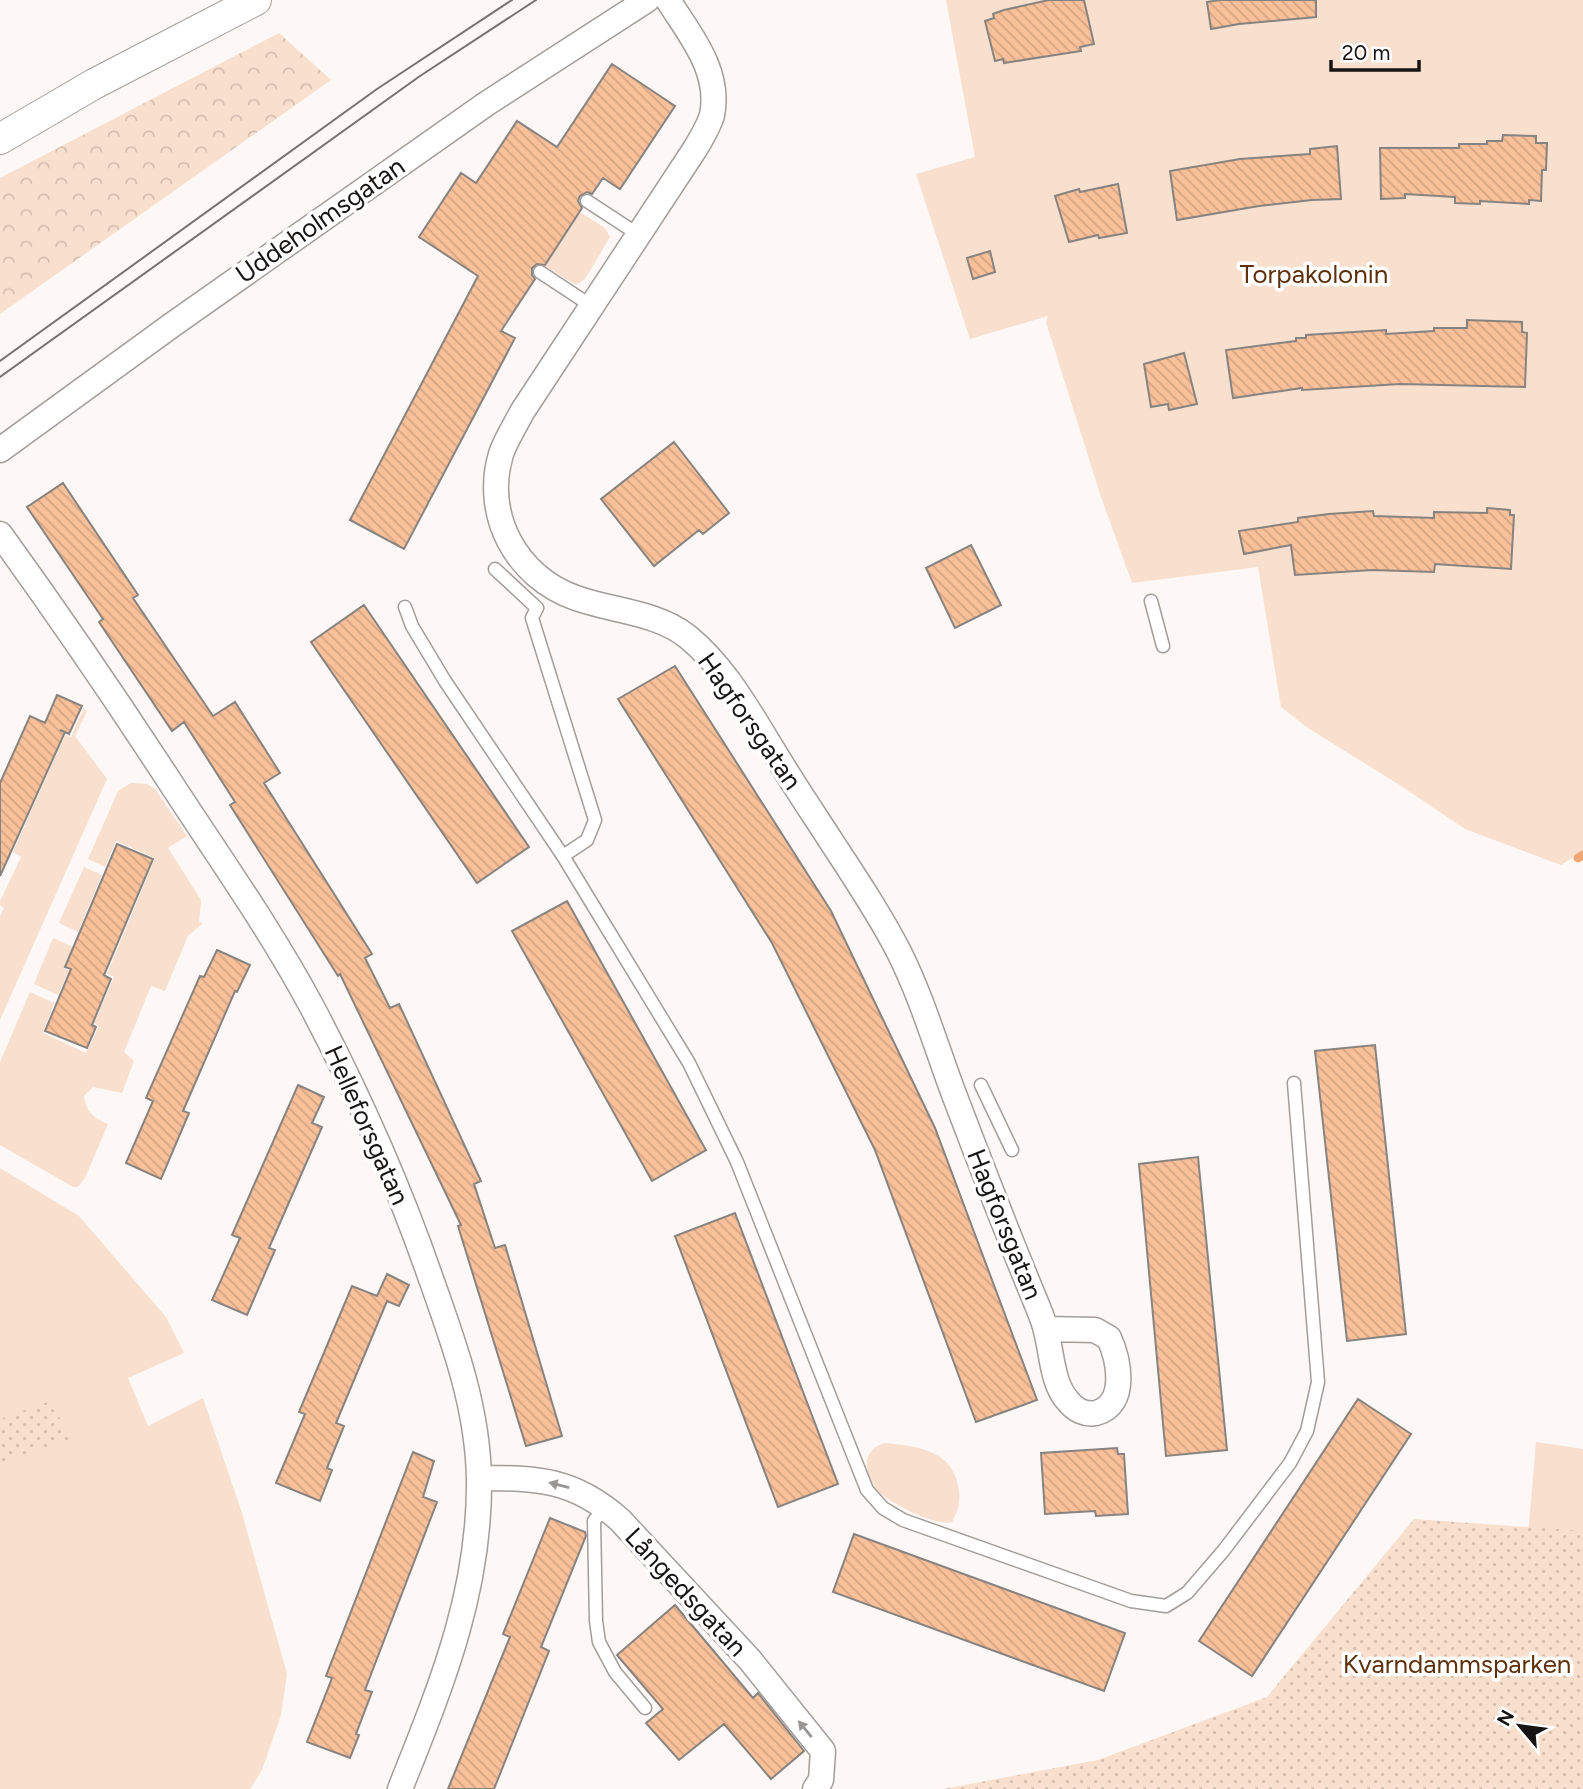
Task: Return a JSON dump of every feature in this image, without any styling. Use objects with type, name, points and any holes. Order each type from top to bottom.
[{"type":"street","points":[[2,132],[256,0]]},
{"type":"street","name":"Uddeholmsgatan","points":[[0,450],[486,104],[647,0]]},
{"type":"street","name":"Hagforsgatan","points":[[668,0],[704,58],[712,79],[712,117],[695,149],[639,236],[522,412],[502,452],[495,491],[503,528],[510,546],[522,562],[556,590],[577,599],[671,626],[687,635],[721,670],[864,892],[900,953],[1046,1329]]},
{"type":"street","name":"Helleforsgatan","points":[[0,534],[58,614],[197,823],[311,1005],[376,1136],[415,1232],[462,1368],[475,1422],[479,1478],[478,1527],[470,1586],[461,1626],[438,1696],[400,1789]]},
{"type":"street","name":"Långedsgatan","points":[[479,1478],[532,1478],[571,1488],[605,1507],[668,1570],[750,1660],[823,1751],[821,1780],[816,1789]]},
{"type":"lane","points":[[587,201],[639,236]]},
{"type":"lane","points":[[540,272],[593,307]]},
{"type":"lane","points":[[495,569],[537,608],[532,618],[595,820],[587,840],[563,856]]},
{"type":"lane","points":[[1151,601],[1163,646]]},
{"type":"lane","points":[[405,607],[412,626],[445,681],[563,856],[688,1062],[731,1150],[867,1490],[883,1508],[903,1520],[1131,1601],[1166,1606],[1187,1593],[1224,1550],[1290,1463],[1307,1432],[1318,1382],[1294,1083]]},
{"type":"lane","points":[[981,1085],[1012,1150]]},
{"type":"lane","points":[[605,1507],[594,1521],[596,1621],[599,1642],[615,1672],[645,1708]]},
{"type":"green space","name":"Torpakolonin","points":[[946,0],[1583,0],[1583,851],[1561,865],[1465,829],[1308,728],[1281,707],[1258,567],[1132,583],[1100,494],[1046,322],[1048,316],[970,339],[916,174],[975,157]]},
{"type":"green space","points":[[279,33],[331,80],[0,314],[0,178]]},
{"type":"green space","points":[[580,212],[605,228],[610,237],[585,279],[576,285],[545,266]]},
{"type":"green space","points":[[84,708],[87,711],[75,736],[107,779],[0,1020],[0,916],[4,908],[0,901],[21,857],[13,852],[65,735],[71,737]]},
{"type":"green space","points":[[131,783],[147,784],[155,789],[187,836],[168,848],[201,900],[199,922],[203,923],[188,936],[165,991],[151,986],[124,1052],[134,1061],[122,1093],[93,1087],[84,1096],[86,1106],[92,1114],[108,1124],[85,1178],[78,1187],[73,1187],[0,1145],[0,1062],[30,992],[54,1003],[43,1033],[86,1053],[99,1026],[94,1023],[114,977],[107,974],[155,858],[116,841],[105,867],[88,859],[118,791]]},
{"type":"green space","points":[[84,867],[102,875],[78,932],[59,923]]},
{"type":"green space","points":[[53,938],[73,947],[64,968],[69,970],[58,995],[34,984]]},
{"type":"green space","points":[[0,1168],[79,1216],[166,1317],[184,1353],[128,1378],[148,1426],[203,1398],[242,1513],[287,1674],[281,1715],[262,1770],[250,1789],[0,1789]]},
{"type":"green space","points":[[48,1402],[75,1439],[0,1464],[0,1419]]},
{"type":"green space","points":[[1536,1442],[1583,1449],[1583,1622],[1521,1617]]},
{"type":"green space","points":[[885,1443],[920,1448],[940,1457],[948,1465],[954,1474],[959,1496],[958,1509],[952,1522],[936,1521],[914,1513],[878,1491],[867,1470],[867,1463],[871,1451]]},
{"type":"green space","name":"Kvarndammsparken","points":[[1414,1519],[1583,1531],[1583,1789],[943,1789],[1098,1760],[1267,1697]]},
{"type":"building","points":[[1049,0],[1084,0],[1094,44],[1080,47],[1081,51],[1004,63],[1003,59],[995,61],[985,21],[1004,10]]},
{"type":"building","points":[[1316,0],[1316,17],[1211,29],[1207,2]]},
{"type":"building","points":[[612,64],[675,106],[620,189],[603,178],[592,194],[587,192],[580,196],[578,201],[582,208],[545,265],[537,264],[532,268],[535,279],[501,331],[515,338],[404,549],[350,520],[478,276],[419,237],[461,173],[476,183],[517,121],[557,147]]},
{"type":"building","points":[[1503,135],[1536,136],[1536,143],[1547,143],[1546,170],[1542,170],[1541,201],[1529,200],[1529,204],[1480,201],[1480,204],[1455,203],[1455,197],[1405,194],[1405,198],[1381,199],[1380,148],[1459,148],[1459,144],[1502,141]]},
{"type":"building","points":[[1337,146],[1341,199],[1259,206],[1177,220],[1170,171],[1240,159],[1310,154],[1310,149]]},
{"type":"building","points":[[1118,184],[1127,233],[1099,238],[1098,235],[1069,242],[1055,196],[1079,189],[1080,192]]},
{"type":"building","points":[[990,251],[995,272],[973,279],[967,258]]},
{"type":"building","points":[[1467,320],[1522,322],[1522,332],[1527,333],[1525,387],[1400,384],[1302,388],[1233,398],[1226,350],[1296,341],[1296,338],[1306,338],[1306,335],[1386,330],[1386,334],[1434,331],[1434,328],[1467,328]]},
{"type":"building","points":[[1184,353],[1197,404],[1169,410],[1168,404],[1151,407],[1144,364]]},
{"type":"building","points":[[674,442],[729,513],[703,534],[699,530],[654,566],[601,499]]},
{"type":"building","points":[[63,483],[138,595],[133,598],[213,716],[235,702],[280,773],[264,783],[372,954],[365,958],[390,1008],[399,1004],[481,1181],[474,1184],[495,1248],[505,1245],[562,1436],[526,1446],[458,1226],[461,1225],[340,974],[338,976],[230,805],[235,802],[184,722],[172,731],[99,622],[103,619],[27,507]]},
{"type":"building","points":[[1487,508],[1510,510],[1510,515],[1514,515],[1511,569],[1435,564],[1434,572],[1372,570],[1295,575],[1291,545],[1244,554],[1239,531],[1298,522],[1298,518],[1329,514],[1373,511],[1374,516],[1434,518],[1434,512],[1487,513]]},
{"type":"building","points":[[971,545],[1001,605],[955,628],[926,568]]},
{"type":"building","points":[[364,605],[529,847],[477,883],[311,642]]},
{"type":"building","points":[[675,666],[831,911],[935,1128],[1037,1400],[976,1422],[875,1150],[772,943],[618,699]]},
{"type":"building","points":[[57,695],[82,706],[69,734],[65,732],[0,876],[0,783],[30,716],[45,723]]},
{"type":"building","points":[[117,844],[153,859],[104,975],[111,979],[92,1025],[96,1027],[87,1048],[45,1031],[71,969],[65,967]]},
{"type":"building","points":[[567,901],[706,1150],[652,1181],[512,931]]},
{"type":"building","points":[[217,950],[250,965],[237,992],[235,991],[183,1111],[189,1113],[161,1179],[126,1163],[153,1101],[146,1098],[200,976],[204,977]]},
{"type":"building","points":[[1375,1045],[1406,1334],[1347,1341],[1315,1051]]},
{"type":"building","points":[[298,1085],[324,1097],[312,1123],[322,1127],[269,1248],[275,1250],[247,1315],[212,1300],[240,1238],[232,1235]]},
{"type":"building","points":[[1198,1157],[1227,1450],[1166,1456],[1139,1164]]},
{"type":"building","points":[[735,1213],[838,1484],[778,1507],[675,1236]]},
{"type":"building","points":[[387,1274],[409,1285],[399,1306],[387,1301],[336,1423],[344,1426],[327,1468],[332,1470],[320,1501],[276,1483],[305,1414],[299,1412],[352,1286],[377,1296]]},
{"type":"building","points":[[1358,1399],[1411,1434],[1252,1676],[1199,1641]]},
{"type":"building","points":[[1117,1448],[1118,1454],[1124,1454],[1128,1514],[1096,1516],[1095,1511],[1045,1514],[1041,1453]]},
{"type":"building","points":[[413,1452],[434,1461],[423,1497],[437,1502],[365,1690],[372,1692],[350,1758],[307,1742],[332,1678],[326,1676]]},
{"type":"building","points":[[550,1518],[585,1532],[586,1536],[541,1647],[549,1651],[494,1789],[448,1789],[510,1637],[503,1634]]},
{"type":"building","points":[[854,1534],[1125,1633],[1104,1691],[833,1592]]},
{"type":"building","points":[[675,1605],[753,1698],[758,1693],[804,1751],[771,1779],[724,1724],[679,1760],[646,1723],[663,1709],[617,1655]]},
{"type":"waterway","points":[[1578,858],[1583,855]]},
{"type":"tram line","points":[[0,361],[377,89],[512,0]]},
{"type":"tram line","points":[[0,377],[420,76],[536,0]]}]
